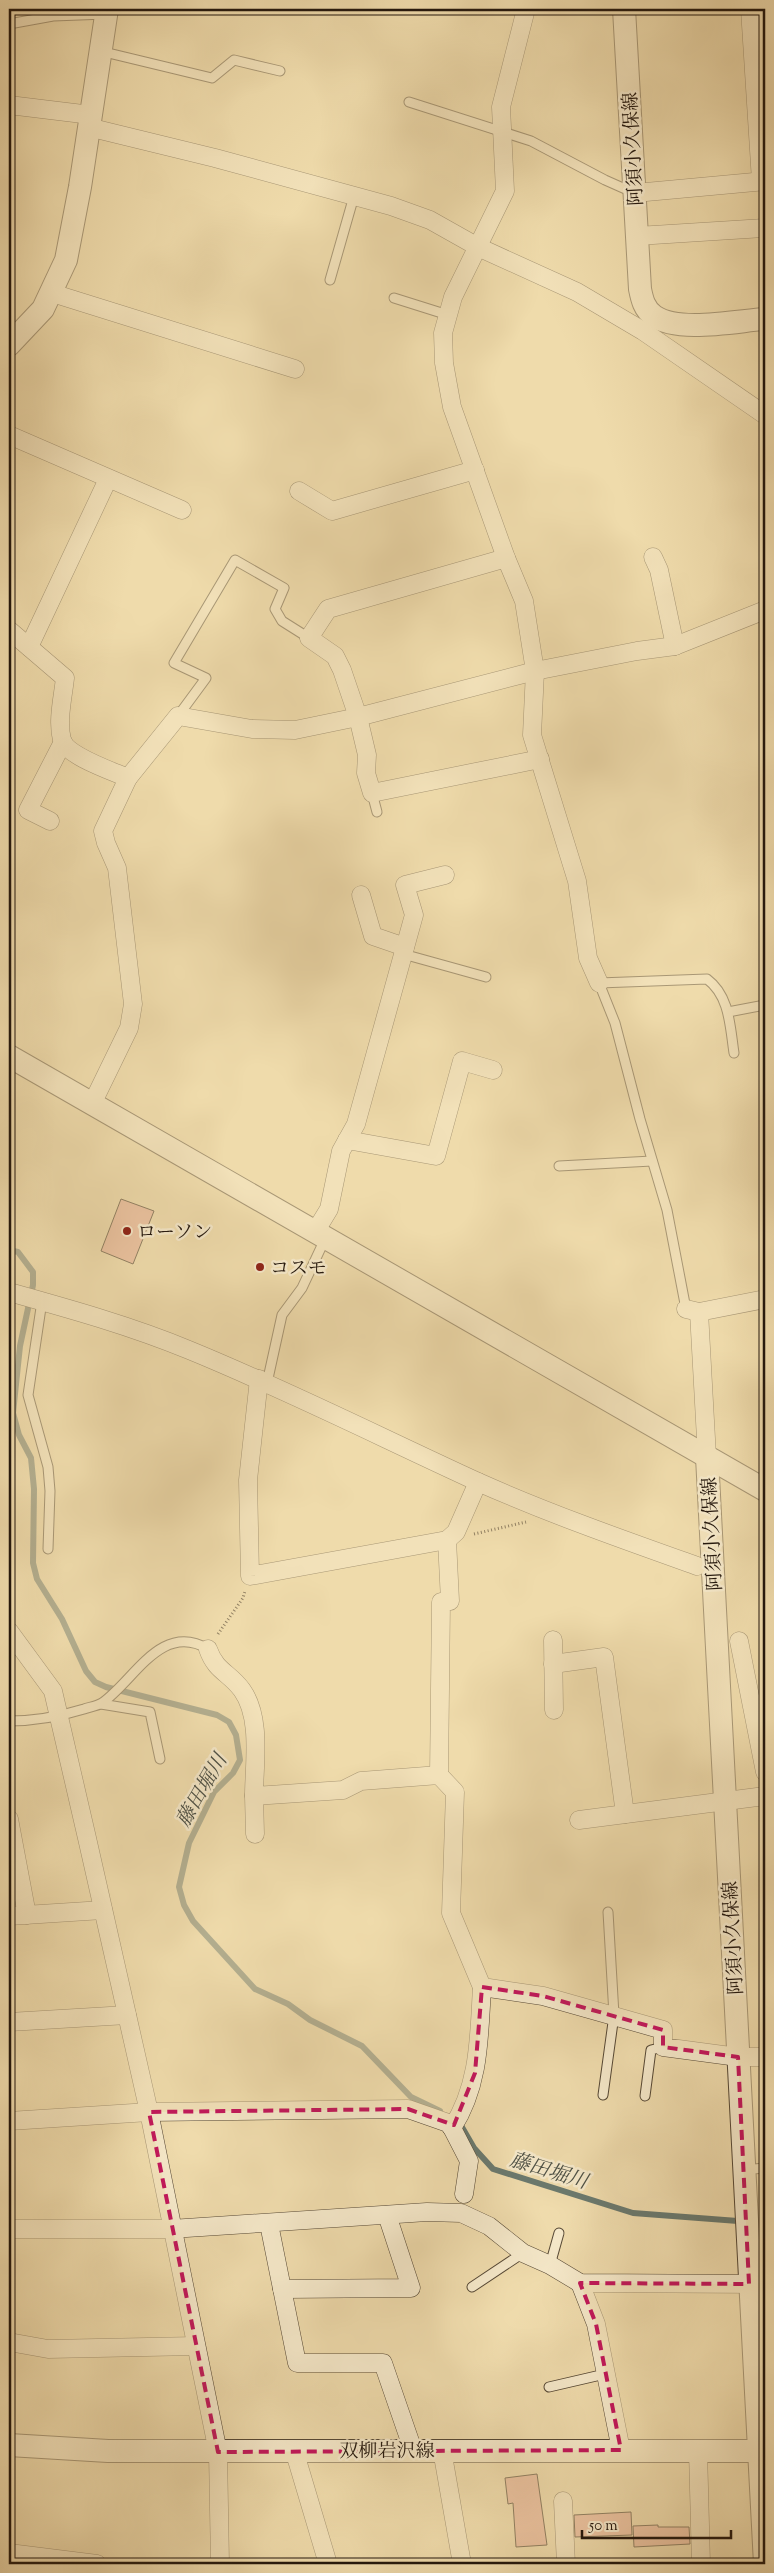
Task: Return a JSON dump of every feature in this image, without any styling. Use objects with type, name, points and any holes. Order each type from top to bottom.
[{"type":"street","points":[[526,9],[501,107],[506,190],[454,297],[443,333],[444,363],[452,407],[506,558],[524,600],[535,671],[532,735],[577,881],[588,958],[599,983]]},
{"type":"street","name":"阿須小久保線","points":[[624,9],[640,289],[644,304],[654,316],[672,323],[689,324],[765,319]]},
{"type":"street","points":[[635,193],[763,181],[759,59],[750,9]]},
{"type":"street","points":[[9,345],[43,309],[66,260],[107,11]]},
{"type":"street","points":[[9,106],[90,121],[354,196],[430,220],[478,247],[577,292],[643,331],[765,414]]},
{"type":"street","points":[[638,236],[765,228]]},
{"type":"street","points":[[52,293],[296,370]]},
{"type":"street","points":[[9,435],[182,510]]},
{"type":"street","points":[[299,491],[332,511],[475,470]]},
{"type":"street","points":[[29,647],[108,479]]},
{"type":"street","points":[[653,557],[659,570],[675,646]]},
{"type":"street","points":[[506,558],[328,609],[309,638],[335,656],[358,717],[367,755],[366,773],[372,793],[540,759]]},
{"type":"street","points":[[92,1104],[130,1028],[133,1004],[117,868],[103,831],[128,778],[178,716],[252,729],[295,730],[358,717],[535,671],[637,651],[675,646],[765,610]]},
{"type":"street","points":[[9,630],[64,678],[62,742],[28,810],[50,821]]},
{"type":"street","points":[[62,742],[69,751],[128,778]]},
{"type":"street","points":[[320,1235],[329,1209],[341,1151],[356,1124],[414,915],[405,885],[445,874]]},
{"type":"street","points":[[361,895],[373,936],[404,950]]},
{"type":"street","points":[[9,1056],[765,1490]]},
{"type":"street","points":[[347,1140],[436,1156],[462,1061],[493,1070]]},
{"type":"street","points":[[28,1298],[118,1324],[188,1349],[263,1381],[478,1482],[550,1513],[697,1566]]},
{"type":"street","points":[[692,1310],[765,1299]]},
{"type":"street","name":"阿須小久保線","points":[[692,1310],[707,1457],[738,2058],[754,2169],[745,2208],[747,2235],[757,2284],[765,2564]]},
{"type":"street","points":[[263,1381],[248,1480],[250,1576],[447,1540],[456,1532],[478,1482]]},
{"type":"street","points":[[447,1540],[450,1601],[441,1602],[439,1775],[456,1792],[451,1913],[482,1987],[475,2073],[471,2091],[456,2121],[469,2161],[464,2194]]},
{"type":"street","points":[[9,1631],[53,1691],[149,2112],[218,2452],[220,2564]]},
{"type":"street","points":[[553,1640],[554,1710]]},
{"type":"street","points":[[739,1640],[765,1772]]},
{"type":"street","points":[[208,1649],[213,1663],[242,1691],[254,1721],[255,1834]]},
{"type":"street","points":[[553,1664],[604,1657],[625,1814]]},
{"type":"street","points":[[254,1796],[343,1790],[361,1781],[439,1775]]},
{"type":"street","points":[[579,1820],[765,1796]]},
{"type":"street","points":[[9,1819],[27,1915]]},
{"type":"street","points":[[9,1916],[103,1910]]},
{"type":"street","points":[[482,1987],[543,1996],[663,2030],[663,2047],[738,2058],[765,2057]]},
{"type":"street","points":[[9,2022],[127,2015]]},
{"type":"street","points":[[9,2121],[149,2112],[408,2109],[448,2123],[456,2121]]},
{"type":"street","points":[[9,2229],[172,2229],[427,2212],[461,2213],[489,2226],[523,2253],[550,2265],[580,2283],[757,2284]]},
{"type":"street","points":[[282,2289],[411,2288],[387,2215]]},
{"type":"street","points":[[268,2224],[297,2363],[383,2363],[413,2450]]},
{"type":"street","points":[[580,2283],[596,2324],[621,2450]]},
{"type":"street","points":[[9,2342],[48,2349],[196,2346]]},
{"type":"street","name":"双柳岩沢線","points":[[9,2445],[108,2451],[218,2452],[294,2450],[761,2451]]},
{"type":"street","points":[[294,2450],[328,2564]]},
{"type":"street","points":[[442,2450],[462,2564]]},
{"type":"street","points":[[698,2450],[701,2564]]},
{"type":"street","points":[[563,2501],[566,2564]]},
{"type":"street","points":[[9,2552],[97,2564]]},
{"type":"lane","points":[[9,24],[53,16],[107,11]]},
{"type":"lane","points":[[100,51],[212,78],[234,60],[280,71]]},
{"type":"lane","points":[[409,102],[531,141],[605,180],[635,193]]},
{"type":"lane","points":[[330,280],[354,196]]},
{"type":"lane","points":[[394,298],[448,315]]},
{"type":"lane","points":[[178,716],[206,678],[174,662],[235,560],[284,588],[275,609],[282,621],[309,638]]},
{"type":"lane","points":[[372,793],[377,812]]},
{"type":"lane","points":[[404,950],[486,977]]},
{"type":"lane","points":[[692,1310],[667,1210],[615,1023],[599,983],[707,980],[718,988],[728,1012],[734,1053]]},
{"type":"lane","points":[[728,1012],[765,1005]]},
{"type":"lane","points":[[559,1166],[652,1160]]},
{"type":"lane","points":[[263,1381],[282,1315],[302,1288],[320,1235]]},
{"type":"lane","points":[[28,1298],[28,1395],[48,1467],[50,1490],[48,1549]]},
{"type":"lane","points":[[101,1704],[147,1657],[162,1648],[182,1643],[197,1642],[208,1649]]},
{"type":"lane","points":[[9,1721],[33,1721],[59,1717],[101,1704],[150,1712],[160,1759]]},
{"type":"lane","points":[[603,2095],[614,2015],[608,1912]]},
{"type":"lane","points":[[645,2096],[651,2050],[663,2047]]},
{"type":"lane","points":[[550,2265],[559,2232]]},
{"type":"lane","points":[[472,2287],[523,2253]]},
{"type":"lane","points":[[549,2387],[606,2374]]},
{"type":"path","points":[[447,1540],[527,1522],[550,1513]]},
{"type":"path","points":[[208,1649],[243,1598],[250,1576]]},
{"type":"highlighted area","points":[[482,1987],[543,1996],[663,2030],[663,2047],[738,2057],[749,2284],[580,2283],[596,2324],[621,2450],[218,2452],[149,2112],[408,2109],[454,2125],[475,2073]]},
{"type":"building","name":"ローソン","points":[[121,1199],[154,1211],[133,1264],[101,1251]]},
{"type":"building","points":[[537,2474],[547,2545],[516,2547],[513,2503],[508,2504],[505,2478]]},
{"type":"building","points":[[631,2512],[632,2535],[575,2537],[574,2515]]},
{"type":"building","points":[[658,2525],[658,2527],[689,2527],[690,2544],[634,2547],[633,2526]]},
{"type":"waterway","name":"藤田堀川","points":[[9,1250],[18,1252],[33,1272],[33,1285],[20,1346],[13,1413],[19,1435],[31,1458],[34,1489],[33,1563],[37,1579],[62,1619],[86,1671],[95,1682],[106,1687],[217,1715],[229,1722],[236,1735],[240,1760],[233,1773],[214,1792],[189,1843],[179,1887],[184,1905],[193,1921],[255,1989],[288,2004],[310,2020],[362,2046],[411,2097],[440,2111]]},
{"type":"waterway","name":"藤田堀川","points":[[459,2122],[474,2148],[493,2169],[633,2213],[765,2223]]},
{"type":"place","name":"ローソン","points":[[127,1231]]},
{"type":"place","name":"コスモ","points":[[260,1267]]}]
